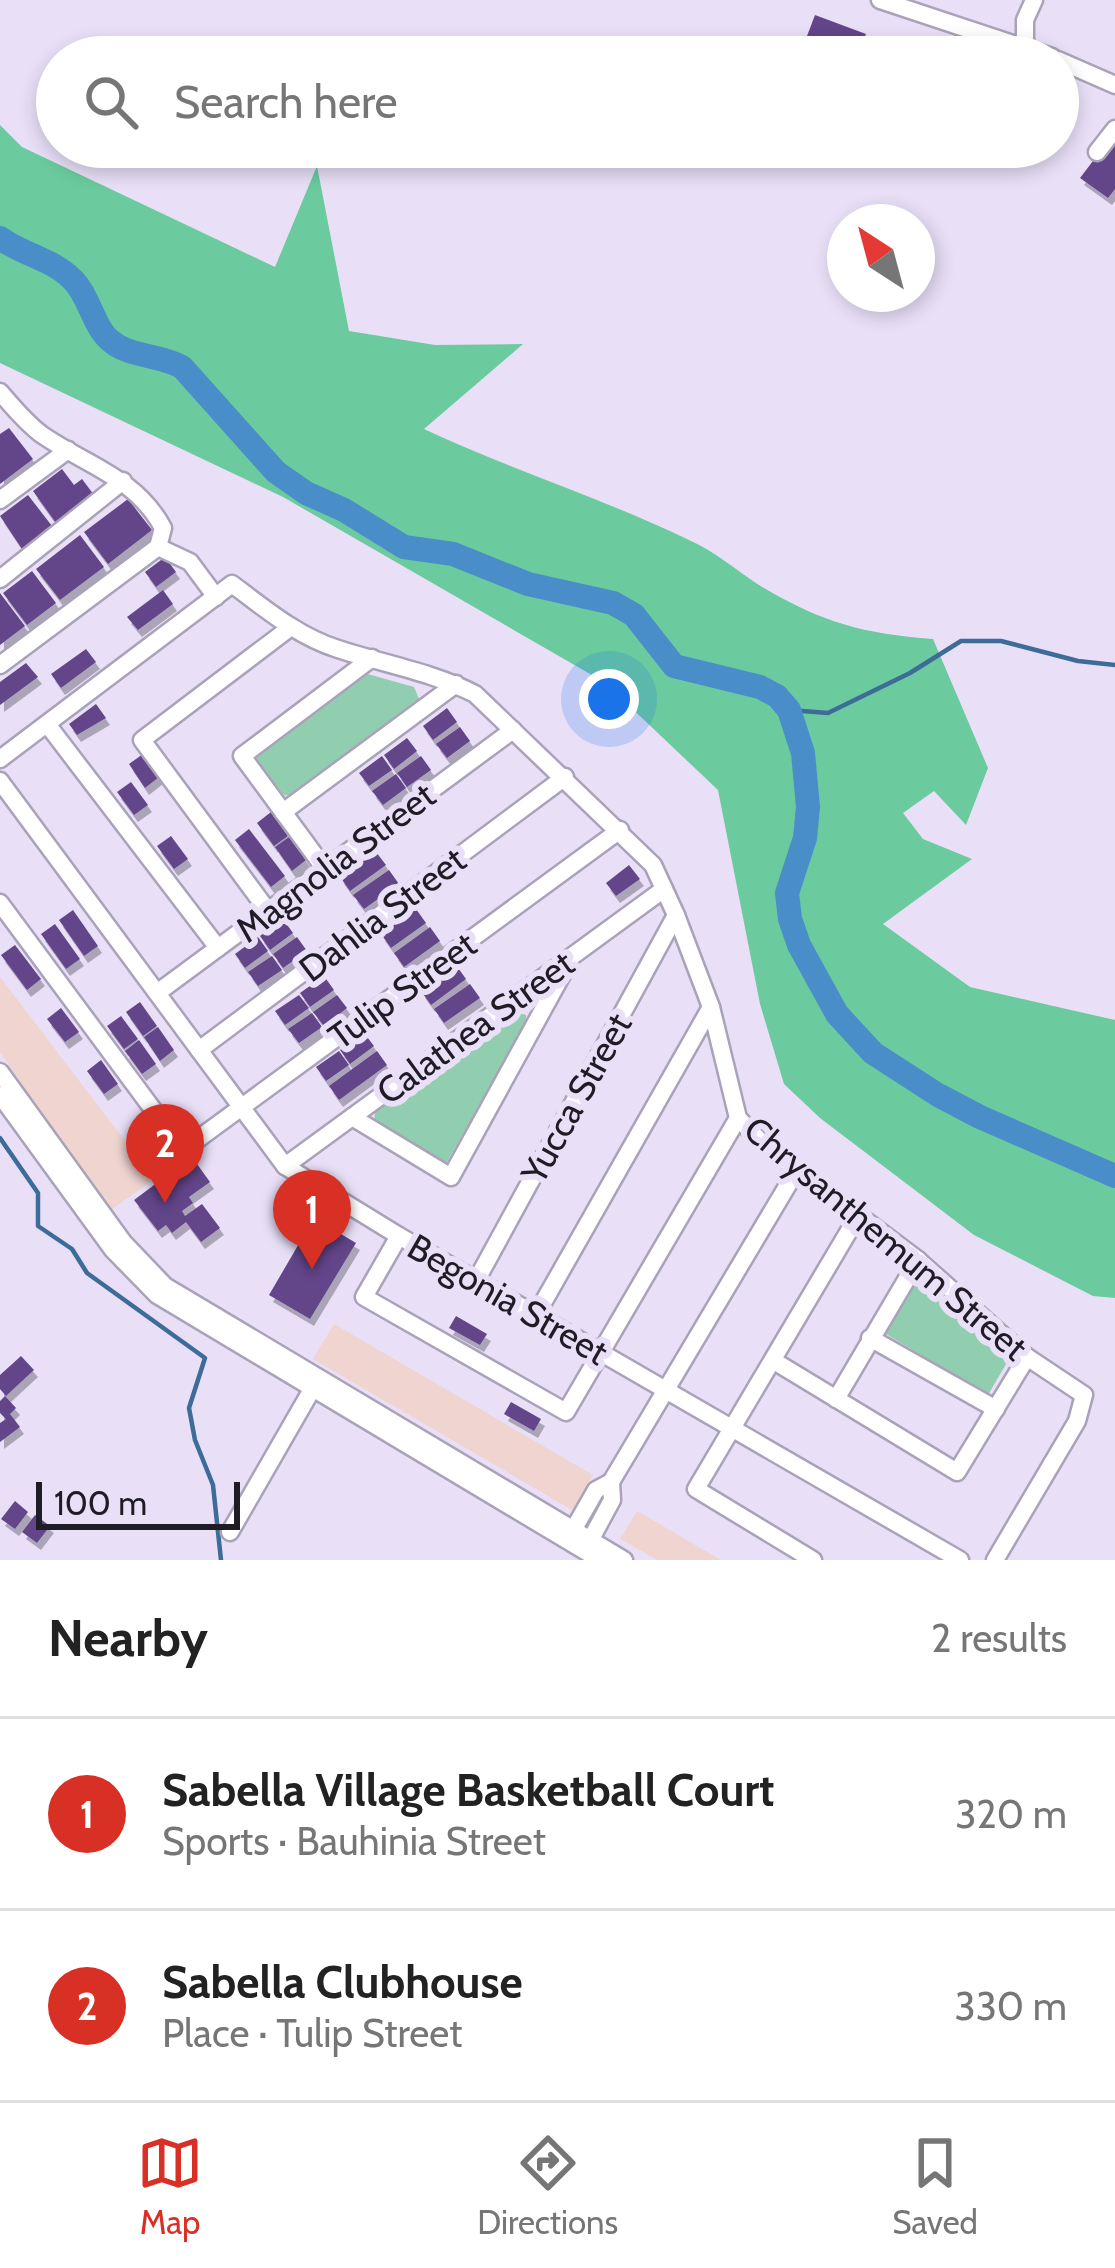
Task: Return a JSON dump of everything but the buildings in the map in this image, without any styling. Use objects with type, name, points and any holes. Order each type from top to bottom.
[{"type":"street","points":[[880,0],[994,36]]},
{"type":"street","points":[[1025,36],[1025,20],[1034,0]]},
{"type":"street","points":[[980,32],[1025,20]]},
{"type":"street","points":[[1079,69],[1115,86]]},
{"type":"street","points":[[1097,152],[1115,129]]},
{"type":"street","points":[[0,392],[26,421],[123,481],[152,508],[163,528],[158,547],[0,665]]},
{"type":"street","points":[[0,500],[68,449]]},
{"type":"street","points":[[0,579],[123,481]]},
{"type":"street","points":[[0,759],[216,597],[190,562],[158,547]]},
{"type":"street","name":"Chrysanthemum Street","points":[[216,597],[232,584],[291,627],[334,649],[456,684],[475,694],[653,865],[711,1007],[737,1118],[762,1144],[918,1260],[1027,1357],[1084,1395],[1077,1420],[995,1560]]},
{"type":"street","points":[[268,911],[142,740],[291,627]]},
{"type":"street","points":[[325,869],[242,756],[372,658]]},
{"type":"street","points":[[283,812],[456,684]]},
{"type":"street","points":[[47,724],[218,948]]},
{"type":"street","name":"Magnolia Street","points":[[157,993],[512,730]]},
{"type":"street","name":"Dahlia Street","points":[[199,1050],[565,778]]},
{"type":"street","name":"Begonia Street","points":[[0,781],[285,1166],[960,1560]]},
{"type":"street","name":"Tulip Street","points":[[0,903],[184,1150],[620,830]]},
{"type":"street","name":"Calathea Street","points":[[285,1166],[664,889]]},
{"type":"street","name":"Yucca Street","points":[[476,1281],[676,915]]},
{"type":"street","points":[[352,1117],[451,1177],[573,956]]},
{"type":"street","points":[[536,1316],[711,1007]]},
{"type":"street","points":[[0,1072],[139,1262],[180,1296],[316,1384]]},
{"type":"street","points":[[0,1095],[130,1270],[173,1306],[316,1384],[592,1550],[624,1560]]},
{"type":"street","points":[[399,1236],[364,1297],[566,1412],[737,1118]]},
{"type":"street","points":[[592,1550],[611,1500],[611,1482],[798,1168]]},
{"type":"street","points":[[813,1560],[696,1489],[859,1214]]},
{"type":"street","points":[[836,1399],[918,1260]]},
{"type":"street","points":[[871,1338],[996,1409]]},
{"type":"street","points":[[774,1361],[957,1472],[1027,1357]]},
{"type":"street","points":[[230,1532],[316,1384]]},
{"type":"street","points":[[570,1535],[596,1490],[611,1482]]},
{"type":"shaded area","points":[[0,977],[154,1179],[108,1212],[0,1052]]},
{"type":"shaded area","points":[[334,1324],[593,1475],[572,1510],[313,1359]]},
{"type":"shaded area","points":[[637,1511],[721,1560],[658,1560],[620,1539]]},
{"type":"green space","points":[[0,125],[36,154],[36,168],[66,168],[275,267],[317,168],[349,331],[435,345],[523,344],[424,429],[689,540],[759,585],[822,617],[885,634],[933,639],[988,768],[966,825],[934,791],[903,813],[923,839],[972,859],[883,924],[970,987],[1115,1020],[1115,1298],[1093,1296],[974,1235],[820,1118],[784,1084],[760,1004],[718,790],[604,682],[283,497],[0,363]]},
{"type":"green space","points":[[364,673],[414,687],[419,699],[290,796],[284,795],[257,763],[256,753]]},
{"type":"green space","points":[[514,1011],[526,1015],[526,1023],[447,1162],[374,1123],[375,1112]]},
{"type":"green space","points":[[912,1279],[1009,1359],[988,1395],[881,1331]]},
{"type":"waterway","points":[[0,238],[72,279],[112,342],[182,367],[276,472],[306,493],[404,547],[453,554],[528,584],[613,603],[634,615],[674,666],[760,687],[777,696],[789,710],[803,753],[808,807],[805,838],[787,893],[790,919],[837,1014],[873,1053],[938,1095],[1115,1176]]},
{"type":"waterway","points":[[789,710],[828,713],[910,673],[961,641],[1001,641],[1078,661],[1115,665]]},
{"type":"waterway","points":[[0,1138],[38,1193],[38,1226],[72,1249],[87,1273],[205,1358],[189,1408],[195,1440],[213,1485],[221,1560]]},
{"type":"place","name":"Sabella Clubhouse","points":[[165,1203]]},
{"type":"place","name":"Sabella Village Basketball Court","points":[[312,1269]]}]
